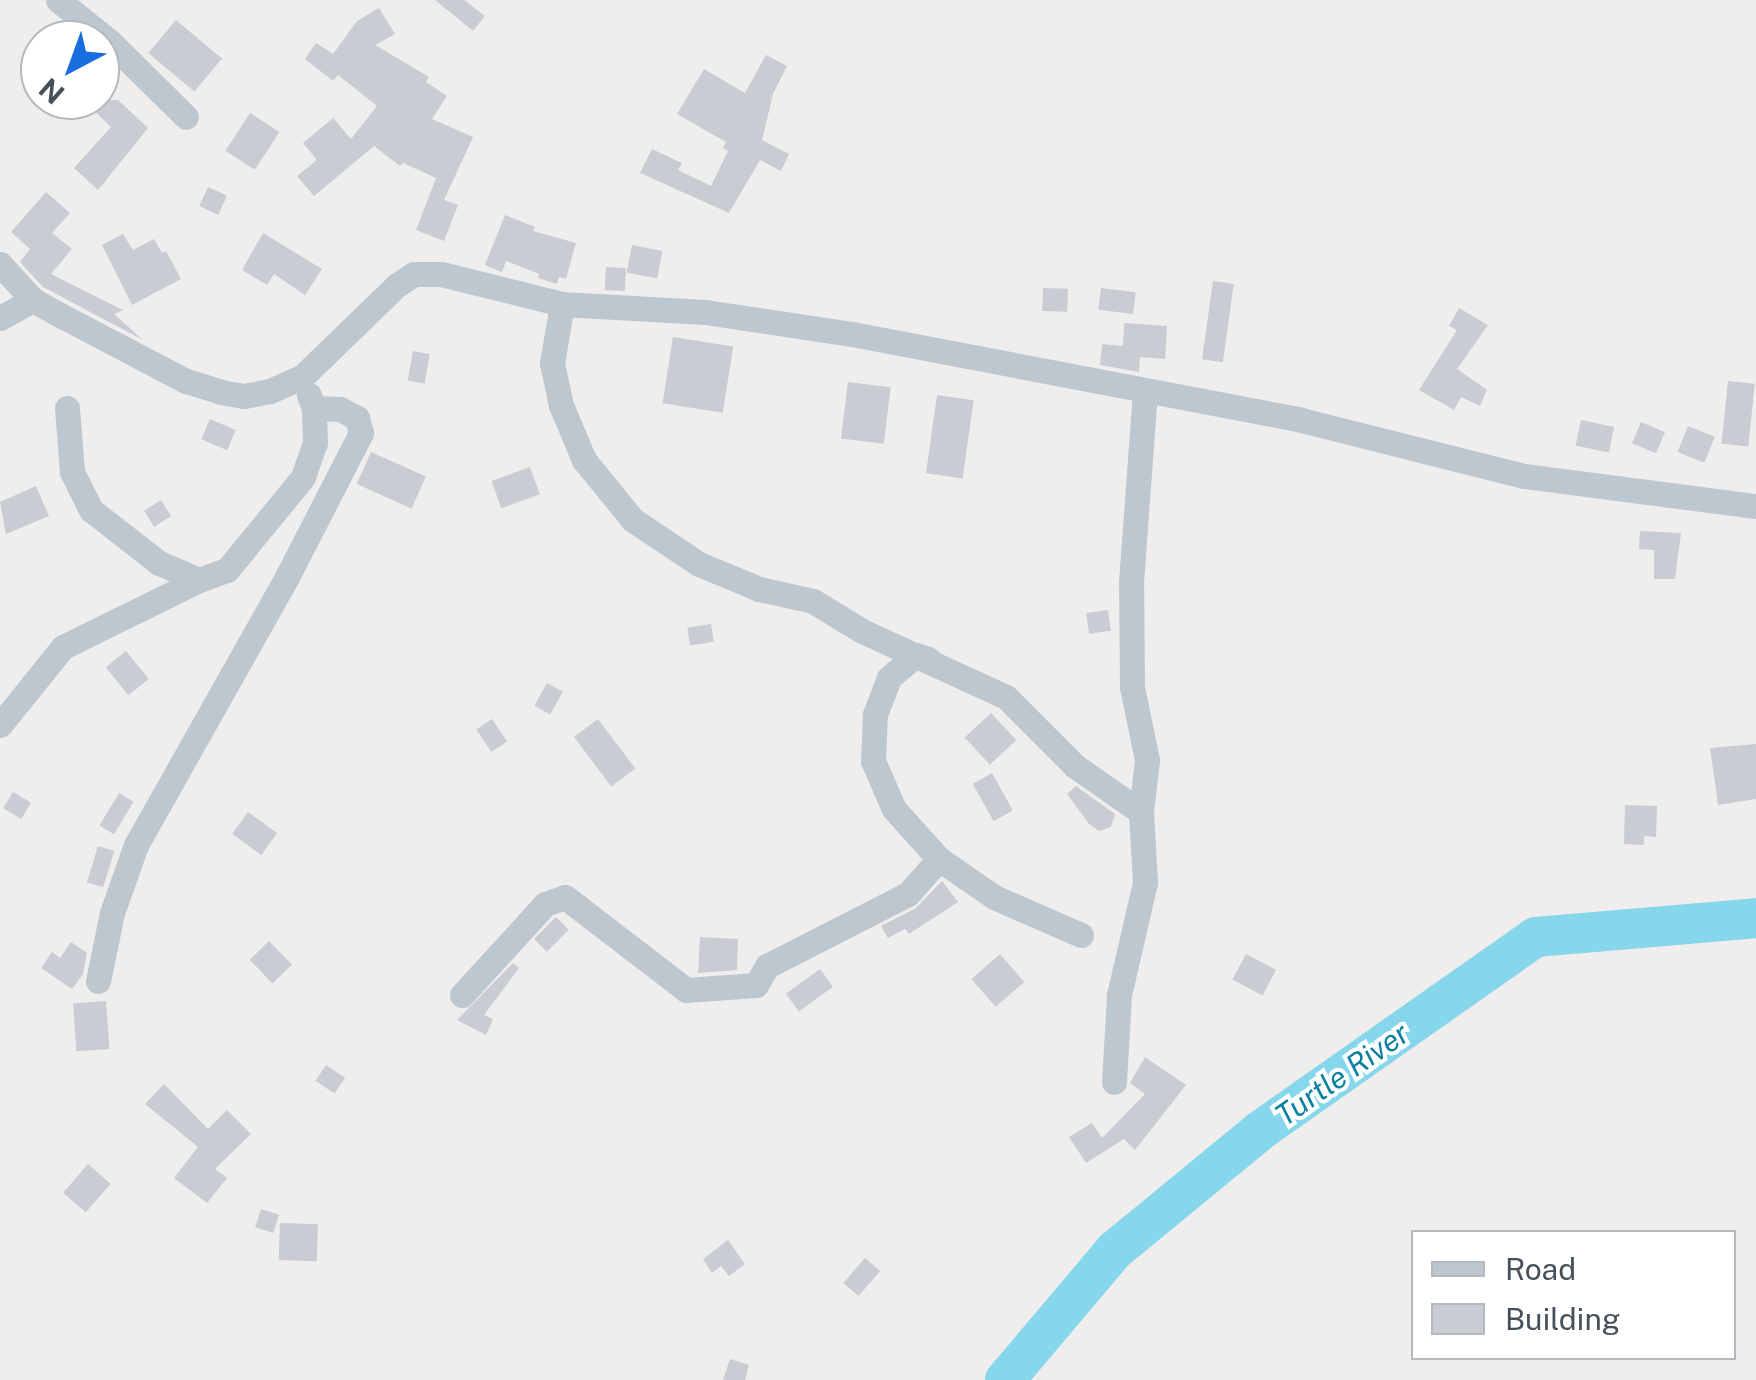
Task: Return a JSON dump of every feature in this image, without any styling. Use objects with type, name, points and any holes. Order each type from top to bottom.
[{"type":"street","points":[[58,0],[109,41],[186,117]]},
{"type":"street","points":[[0,264],[34,300],[186,380],[244,396],[270,391],[302,377],[414,274],[441,274],[562,304],[768,320],[1301,420],[1524,476],[1756,506]]},
{"type":"street","points":[[0,318],[34,300]]},
{"type":"street","points":[[562,304],[552,363],[561,406],[584,460],[633,520],[699,564],[759,589],[813,601],[862,631],[947,666],[1006,696],[1075,766],[1141,812]]},
{"type":"street","points":[[0,725],[63,646],[227,570],[303,476],[314,443],[314,408],[302,377]]},
{"type":"street","points":[[1114,1082],[1119,995],[1145,882],[1141,812],[1147,760],[1132,687],[1131,582],[1145,392]]},
{"type":"street","points":[[67,408],[72,472],[92,510],[159,563],[199,580]]},
{"type":"street","points":[[98,982],[112,913],[136,845],[288,576],[360,433],[357,418],[340,408],[314,408]]},
{"type":"street","points":[[947,666],[916,655],[889,678],[874,715],[874,761],[894,810],[940,859],[994,897],[1081,935]]},
{"type":"street","points":[[462,995],[545,904],[565,897],[686,990],[756,985],[767,966],[908,894],[940,859]]},
{"type":"building","points":[[435,0],[464,0],[485,16],[473,31]]},
{"type":"building","points":[[379,8],[395,34],[375,45],[429,77],[426,82],[447,96],[432,119],[473,137],[444,200],[458,205],[444,241],[416,230],[436,178],[403,163],[400,166],[374,146],[314,196],[297,176],[317,160],[303,143],[333,118],[351,139],[377,106],[338,75],[333,81],[305,59],[316,43],[333,54],[357,21]]},
{"type":"building","points":[[176,20],[222,59],[194,92],[148,53]]},
{"type":"building","points":[[766,55],[787,66],[773,94],[762,140],[789,154],[781,171],[760,160],[729,213],[640,173],[652,149],[682,163],[678,170],[711,186],[728,151],[723,148],[726,142],[677,114],[704,69],[745,93]]},
{"type":"building","points":[[120,102],[148,128],[98,190],[74,168],[111,127],[104,120],[120,120]]},
{"type":"building","points":[[250,113],[279,132],[255,170],[225,151]]},
{"type":"building","points":[[208,187],[227,196],[218,215],[199,206]]},
{"type":"building","points":[[46,192],[70,213],[52,233],[72,249],[51,274],[123,310],[114,314],[143,340],[43,287],[20,262],[30,249],[11,232]]},
{"type":"building","points":[[505,215],[535,227],[533,231],[576,243],[566,279],[559,277],[557,284],[506,261],[502,272],[485,265]]},
{"type":"building","points":[[263,233],[322,269],[305,295],[274,274],[267,285],[242,270]]},
{"type":"building","points":[[123,234],[133,250],[154,239],[162,253],[166,251],[181,279],[132,305],[102,245]]},
{"type":"building","points":[[632,245],[662,251],[657,278],[627,272]]},
{"type":"building","points":[[606,267],[626,268],[625,291],[605,290]]},
{"type":"building","points":[[1213,281],[1234,284],[1223,362],[1202,359]]},
{"type":"building","points":[[1043,288],[1068,289],[1067,312],[1042,311]]},
{"type":"building","points":[[1101,288],[1136,292],[1133,314],[1098,310]]},
{"type":"building","points":[[1459,308],[1488,325],[1457,369],[1487,390],[1480,406],[1461,397],[1454,410],[1419,390],[1457,330],[1449,326]]},
{"type":"building","points":[[1124,323],[1167,326],[1165,359],[1140,357],[1139,372],[1100,365],[1102,344],[1123,346]]},
{"type":"building","points":[[673,337],[733,347],[723,413],[663,403]]},
{"type":"building","points":[[413,351],[430,354],[425,383],[408,381]]},
{"type":"building","points":[[1728,381],[1755,384],[1748,446],[1721,444]]},
{"type":"building","points":[[848,382],[891,387],[884,444],[841,439]]},
{"type":"building","points":[[937,395],[974,400],[963,478],[926,473]]},
{"type":"building","points":[[210,419],[236,430],[227,450],[201,439]]},
{"type":"building","points":[[1581,420],[1614,427],[1609,453],[1576,445]]},
{"type":"building","points":[[1641,422],[1665,432],[1656,453],[1632,443]]},
{"type":"building","points":[[1688,426],[1715,437],[1704,463],[1678,452]]},
{"type":"building","points":[[371,452],[426,476],[412,508],[357,484]]},
{"type":"building","points":[[530,467],[540,494],[501,508],[491,481]]},
{"type":"building","points":[[36,486],[49,516],[6,534],[0,502]]},
{"type":"building","points":[[161,500],[171,516],[154,527],[144,511]]},
{"type":"building","points":[[1640,531],[1681,533],[1675,579],[1654,579],[1654,550],[1639,549]]},
{"type":"building","points":[[1108,610],[1111,631],[1089,634],[1086,613]]},
{"type":"building","points":[[711,624],[714,642],[690,646],[687,628]]},
{"type":"building","points":[[126,651],[149,679],[128,695],[106,667]]},
{"type":"building","points":[[547,683],[563,692],[550,714],[534,706]]},
{"type":"building","points":[[991,713],[1016,740],[990,765],[965,738]]},
{"type":"building","points":[[492,719],[507,741],[491,752],[476,730]]},
{"type":"building","points":[[598,719],[635,769],[611,787],[574,737]]},
{"type":"building","points":[[1756,744],[1756,799],[1718,805],[1710,748]]},
{"type":"building","points":[[992,773],[1013,811],[994,821],[973,784]]},
{"type":"building","points":[[1076,786],[1115,814],[1111,827],[1099,831],[1089,824],[1067,794]]},
{"type":"building","points":[[13,792],[31,803],[21,819],[3,808]]},
{"type":"building","points":[[119,793],[134,802],[114,834],[99,826]]},
{"type":"building","points":[[1625,805],[1657,806],[1656,837],[1644,836],[1644,845],[1624,844]]},
{"type":"building","points":[[248,812],[277,833],[261,855],[232,834]]},
{"type":"building","points":[[98,846],[114,851],[103,887],[87,882]]},
{"type":"building","points":[[942,881],[958,902],[909,934],[905,929],[888,938],[881,926],[916,908]]},
{"type":"building","points":[[556,917],[569,930],[547,952],[534,939]]},
{"type":"building","points":[[700,937],[738,939],[737,970],[698,973]]},
{"type":"building","points":[[269,941],[292,965],[273,983],[250,960]]},
{"type":"building","points":[[71,942],[87,953],[83,974],[72,989],[41,968],[52,952],[60,958]]},
{"type":"building","points":[[1000,954],[1024,982],[996,1007],[971,979]]},
{"type":"building","points":[[1246,954],[1276,970],[1262,996],[1232,980]]},
{"type":"building","points":[[513,963],[519,968],[484,1015],[493,1019],[486,1035],[457,1020]]},
{"type":"building","points":[[820,969],[833,987],[799,1011],[786,994]]},
{"type":"building","points":[[106,1001],[109,1049],[76,1051],[73,1003]]},
{"type":"building","points":[[1145,1057],[1186,1085],[1135,1150],[1124,1139],[1086,1163],[1069,1137],[1092,1123],[1102,1138],[1145,1094],[1130,1083]]},
{"type":"building","points":[[326,1065],[345,1078],[334,1094],[315,1081]]},
{"type":"building","points":[[164,1084],[208,1129],[227,1110],[251,1134],[215,1169],[227,1178],[207,1203],[174,1178],[198,1147],[145,1104]]},
{"type":"building","points":[[88,1164],[111,1184],[86,1212],[63,1193]]},
{"type":"building","points":[[261,1209],[279,1215],[273,1233],[255,1227]]},
{"type":"building","points":[[280,1223],[318,1224],[317,1261],[279,1260]]},
{"type":"building","points":[[728,1240],[745,1264],[729,1276],[721,1266],[712,1273],[703,1259]]},
{"type":"building","points":[[865,1258],[880,1271],[858,1296],[843,1283]]},
{"type":"building","points":[[730,1359],[749,1365],[745,1380],[723,1380]]},
{"type":"waterway","name":"Turtle River","points":[[1005,1380],[1115,1250],[1261,1130],[1536,937],[1756,918]]}]
